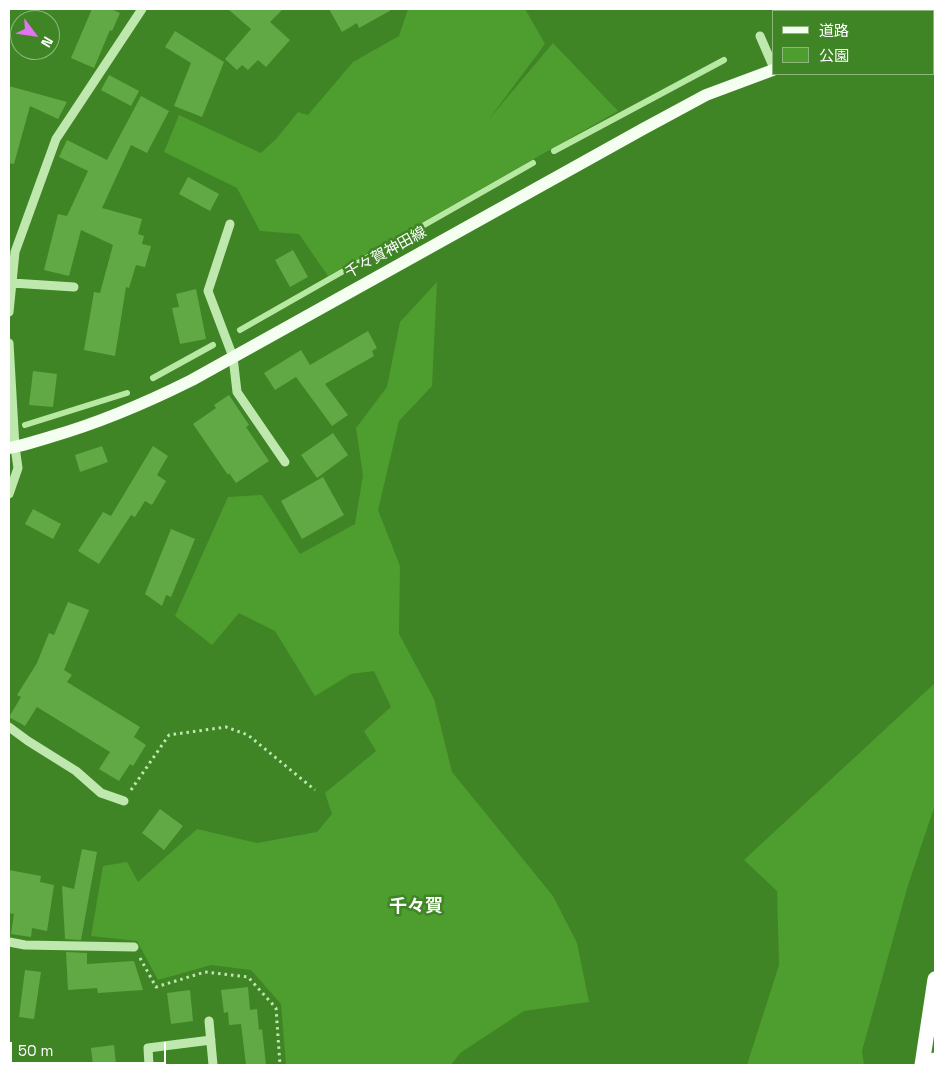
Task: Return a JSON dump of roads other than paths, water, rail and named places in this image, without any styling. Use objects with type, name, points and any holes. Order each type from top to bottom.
[{"type":"highway","points":[[922,1065],[935,979]]},
{"type":"highway","points":[[934,1065],[935,1060]]},
{"type":"main road","name":"千々賀神田線","points":[[12,447],[70,431],[132,408],[192,380],[651,124],[706,96],[772,70]]},
{"type":"street","points":[[9,312],[15,252],[56,139],[142,9]]},
{"type":"street","points":[[760,36],[772,64]]},
{"type":"street","points":[[230,224],[208,291],[233,357],[237,392],[285,462]]},
{"type":"street","points":[[12,283],[74,287]]},
{"type":"street","points":[[9,342],[12,447],[18,468],[9,494]]},
{"type":"street","points":[[9,727],[28,741],[76,770],[100,793],[124,801]]},
{"type":"street","points":[[9,942],[25,945],[134,947]]},
{"type":"street","points":[[209,1021],[212,1065]]},
{"type":"street","points":[[149,1065],[148,1048],[211,1040]]},
{"type":"waterway","points":[[554,151],[724,60]]},
{"type":"waterway","points":[[240,330],[533,163]]},
{"type":"waterway","points":[[153,378],[213,345]]},
{"type":"waterway","points":[[25,425],[127,393]]},
{"type":"district","name":"千々賀","points":[[416,907]]}]
